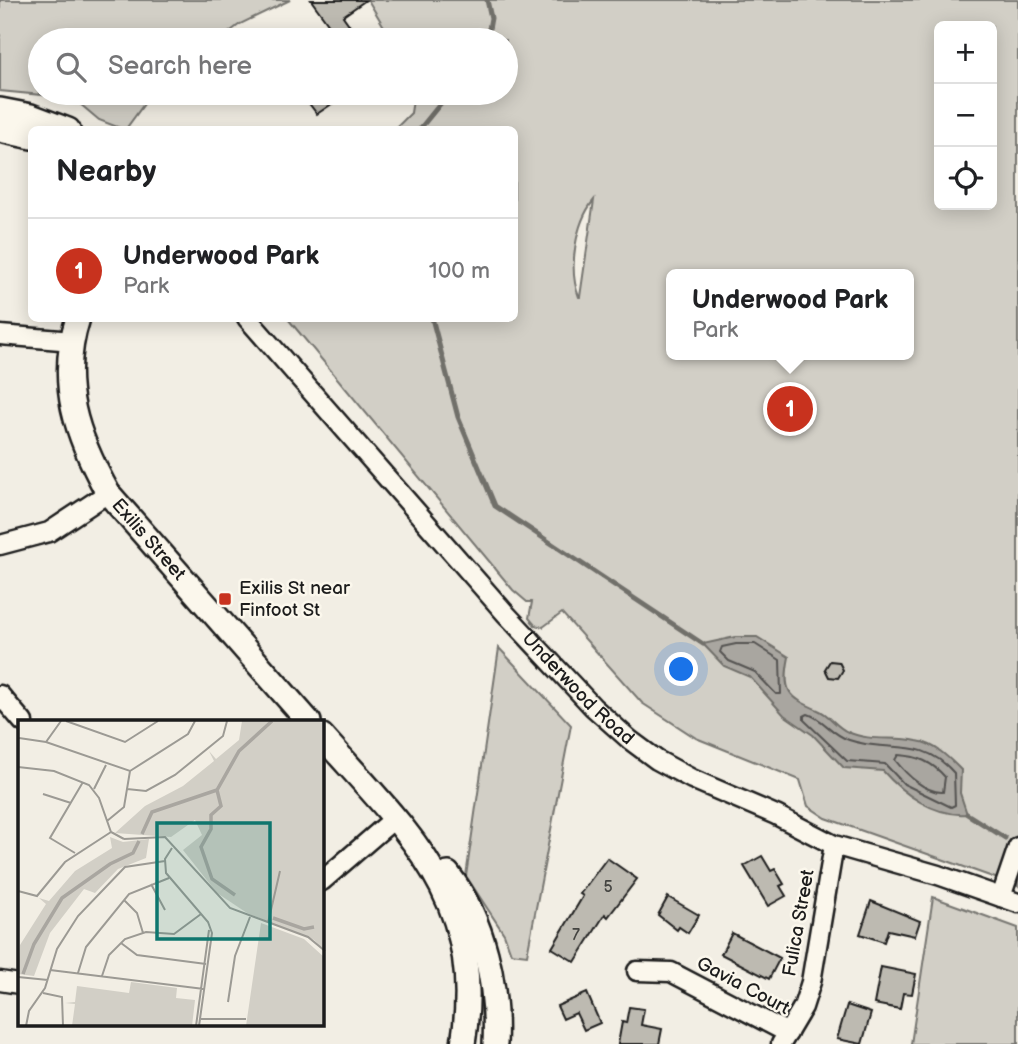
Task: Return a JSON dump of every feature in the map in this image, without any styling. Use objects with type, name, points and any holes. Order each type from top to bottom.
[{"type":"street","points":[[0,110],[31,116],[57,126]]},
{"type":"street","points":[[0,130],[28,136]]},
{"type":"street","name":"Exilis Street","points":[[77,322],[73,341],[73,412],[87,454],[108,493],[307,720]]},
{"type":"street","name":"Underwood Road","points":[[250,322],[506,614],[620,732],[657,760],[692,779],[776,815],[834,845],[1010,900]]},
{"type":"street","points":[[0,335],[73,341]]},
{"type":"street","points":[[0,545],[49,532],[108,493]]},
{"type":"street","points":[[0,695],[21,720]]},
{"type":"street","points":[[324,738],[416,843],[446,892],[462,933],[469,1004],[464,1044]]},
{"type":"street","points":[[324,879],[395,818]]},
{"type":"street","points":[[416,843],[429,850],[462,893],[471,910],[493,992],[495,1044]]},
{"type":"street","name":"Fulica Street","points":[[785,1038],[803,1007],[811,982],[834,845]]},
{"type":"street","points":[[1010,900],[1018,847]]},
{"type":"street","name":"Gavia Court","points":[[638,971],[671,972],[785,1038]]},
{"type":"street","points":[[0,981],[18,984]]},
{"type":"shaded area","points":[[0,0],[290,0],[235,28],[28,28],[28,94],[0,91]]},
{"type":"shaded area","points":[[368,0],[1018,0],[1018,886],[826,818],[808,806],[800,780],[696,738],[642,703],[562,613],[543,627],[535,625],[529,618],[532,602],[527,602],[513,590],[290,322],[518,322],[518,126],[398,126],[411,113],[412,105],[518,105],[518,28],[385,28]],"holes":[[[594,200],[580,297],[574,274],[575,247],[582,221]]]},
{"type":"shaded area","points":[[81,105],[143,105],[128,126],[115,126],[99,120]]},
{"type":"shaded area","points":[[499,648],[571,725],[527,955],[511,953],[504,934],[466,876]]},
{"type":"shaded area","points":[[933,897],[1018,928],[1018,1044],[911,1044]]},
{"type":"water","points":[[735,637],[757,637],[789,657],[786,678],[790,691],[800,701],[826,714],[844,730],[865,737],[917,741],[942,752],[961,770],[960,793],[967,814],[943,812],[920,802],[900,788],[883,771],[844,768],[813,735],[784,715],[750,677],[724,666],[703,644]]},
{"type":"building","points":[[311,0],[366,0],[343,16],[352,28],[331,28]]},
{"type":"building","points":[[310,105],[330,105],[317,114]]},
{"type":"building","points":[[830,661],[839,662],[843,670],[838,678],[829,677],[825,669]]},
{"type":"building","points":[[762,856],[771,871],[775,869],[784,884],[780,886],[786,896],[768,906],[744,866]]},
{"type":"building","points":[[607,858],[637,879],[608,917],[605,914],[575,962],[552,948],[583,896],[580,894]]},
{"type":"building","points":[[668,897],[699,915],[688,933],[679,927],[677,930],[658,915]]},
{"type":"building","points":[[871,901],[920,921],[915,936],[888,930],[884,942],[860,934]]},
{"type":"building","points":[[732,933],[780,958],[769,979],[721,954]]},
{"type":"building","points":[[881,967],[916,974],[912,994],[903,993],[900,1009],[874,1004]]},
{"type":"building","points":[[587,993],[600,1023],[584,1030],[576,1013],[563,1019],[557,1006]]},
{"type":"building","points":[[847,1005],[871,1013],[862,1044],[837,1039]]},
{"type":"building","points":[[629,1007],[644,1009],[641,1025],[662,1029],[659,1044],[618,1044],[622,1022],[626,1023]]},
{"type":"waterway","points":[[487,0],[491,18],[489,28]]},
{"type":"waterway","points":[[422,126],[439,105]]},
{"type":"waterway","points":[[433,322],[458,417],[495,506],[703,644]]},
{"type":"waterway","points":[[967,814],[1005,838]]},
{"type":"place","name":"Underwood Park","points":[[790,409]]},
{"type":"place","name":"Exilis St near Finfoot St","points":[[225,599]]}]
